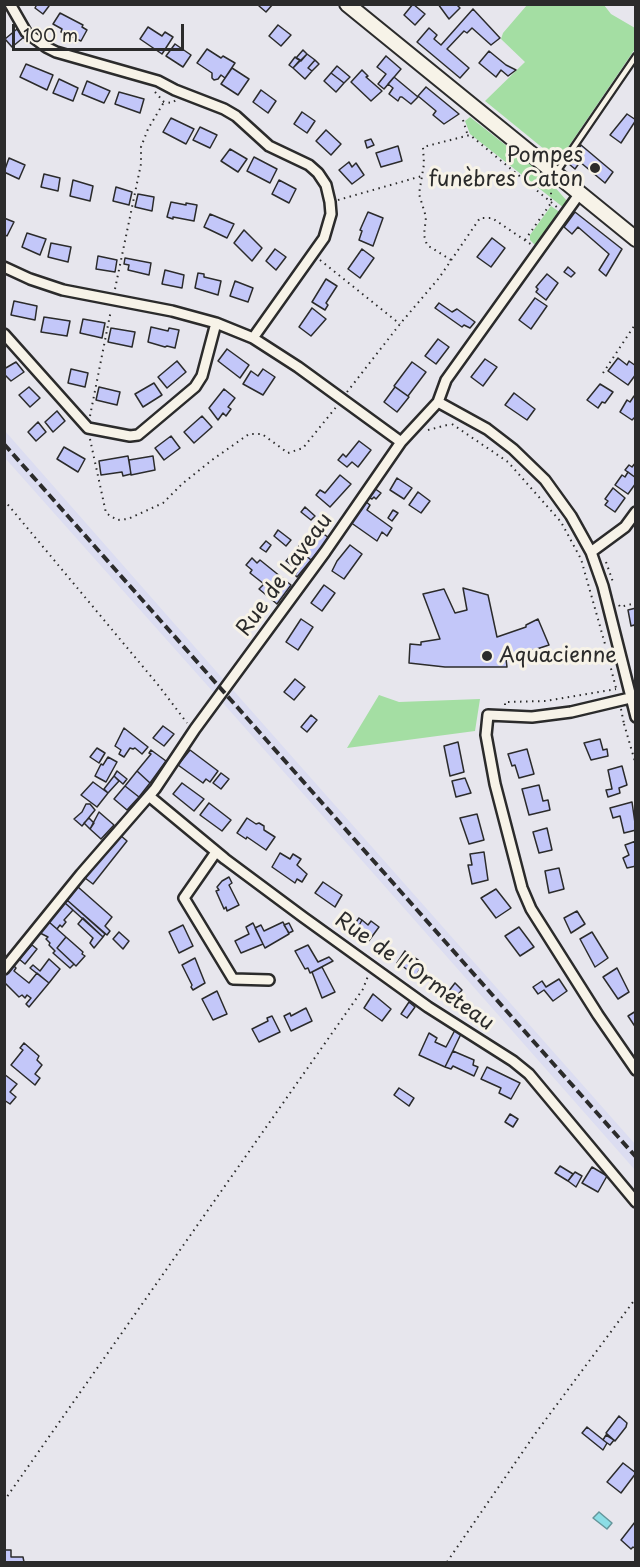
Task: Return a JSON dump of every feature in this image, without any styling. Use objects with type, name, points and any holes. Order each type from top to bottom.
[{"type":"main road","points":[[347,4],[554,176],[580,193],[636,238]]},
{"type":"street","points":[[10,4],[26,32],[37,42],[56,52],[158,81],[224,109],[236,116],[269,146],[309,165],[318,173],[326,185],[330,202],[331,214],[324,238],[253,338]]},
{"type":"street","name":"Rue de Laveau","points":[[4,969],[149,796],[195,729],[325,552],[401,442],[438,402],[446,380],[580,193]]},
{"type":"street","points":[[4,267],[63,290],[216,323],[253,338],[298,367],[401,442]]},
{"type":"street","points":[[4,334],[88,428],[129,436],[138,435],[195,387],[202,376],[216,323]]},
{"type":"street","points":[[438,402],[487,429],[513,448],[545,480],[571,516],[591,552],[605,594],[634,719]]},
{"type":"street","points":[[591,552],[625,527],[636,512]]},
{"type":"street","points":[[630,698],[571,712],[532,717],[488,715],[486,735],[495,784],[522,888],[531,909],[636,1070]]},
{"type":"street","name":"Rue de l'Ormeteau","points":[[149,796],[216,852],[370,965],[428,1007],[513,1061],[529,1074],[636,1202]]},
{"type":"street","points":[[216,852],[184,898],[233,979],[269,980]]},
{"type":"lane","points":[[554,176],[636,56]]},
{"type":"path","points":[[164,102],[148,129],[141,147],[141,164],[88,428],[106,513],[117,520],[128,519],[163,503],[182,484],[249,434],[262,434],[288,453],[303,448],[342,400]]},
{"type":"path","points":[[463,120],[468,136],[561,210]]},
{"type":"path","points":[[451,260],[427,244],[424,235],[426,217],[419,194],[424,164],[423,147],[468,136]]},
{"type":"path","points":[[330,202],[422,176]]},
{"type":"path","points":[[348,391],[439,278],[480,218],[492,218],[525,240],[551,203],[550,191],[554,176]]},
{"type":"path","points":[[314,253],[400,324]]},
{"type":"path","points":[[603,373],[636,323]]},
{"type":"path","points":[[422,428],[432,430],[452,424],[508,462],[534,489],[561,522],[581,559],[605,645]]},
{"type":"path","points":[[4,500],[159,686],[184,721],[195,729]]},
{"type":"path","points":[[4,507],[10,507]]},
{"type":"path","points":[[620,607],[636,603]]},
{"type":"path","points":[[608,657],[617,694]]},
{"type":"path","points":[[505,716],[505,702],[546,701],[616,689]]},
{"type":"path","points":[[620,708],[636,765]]},
{"type":"path","points":[[624,724],[634,719]]},
{"type":"path","points":[[4,1502],[363,989],[367,983],[370,965]]},
{"type":"path","points":[[447,1563],[535,1434],[636,1298]]},
{"type":"shaded area","points":[[5,431],[223,679],[214,693],[5,458]]},
{"type":"shaded area","points":[[233,690],[635,1144],[635,1170],[223,703]]},
{"type":"green space","points":[[527,5],[604,5],[611,14],[635,28],[635,49],[560,159],[555,158],[485,101],[525,62],[501,39],[503,33]]},
{"type":"green space","points":[[470,117],[546,177],[567,201],[564,208],[470,134],[465,121]]},
{"type":"green space","points":[[551,206],[561,213],[538,246],[535,245],[530,240],[530,235]]},
{"type":"green space","points":[[379,695],[399,702],[480,699],[475,731],[347,748]]},
{"type":"water","points":[[599,1512],[612,1523],[607,1529],[593,1518]]},
{"type":"building","points":[[37,4],[49,6],[43,14],[35,8]]},
{"type":"building","points":[[273,4],[266,12],[259,6]]},
{"type":"building","points":[[413,4],[425,14],[415,25],[404,15]]},
{"type":"building","points":[[438,4],[456,4],[460,8],[449,19]]},
{"type":"building","points":[[473,9],[500,38],[491,45],[472,28],[467,33],[464,31],[447,49],[469,68],[460,78],[417,42],[429,28],[437,35],[434,39],[441,45]]},
{"type":"building","points":[[60,13],[83,25],[82,27],[87,30],[81,41],[61,32],[62,29],[53,24]]},
{"type":"building","points":[[278,25],[291,35],[281,46],[269,36]]},
{"type":"building","points":[[148,27],[162,36],[165,32],[173,37],[162,54],[140,39]]},
{"type":"building","points":[[17,29],[24,37],[12,47],[5,39]]},
{"type":"building","points":[[175,44],[191,55],[183,67],[166,56]]},
{"type":"building","points":[[207,49],[235,63],[225,78],[221,75],[214,80],[212,73],[197,63]]},
{"type":"building","points":[[303,50],[307,54],[301,61],[296,58]]},
{"type":"building","points":[[489,51],[516,70],[508,76],[501,70],[496,77],[479,63]]},
{"type":"building","points":[[307,54],[315,60],[308,68],[312,71],[305,79],[293,68]]},
{"type":"building","points":[[386,56],[401,69],[384,89],[378,84],[386,74],[377,67]]},
{"type":"building","points":[[295,57],[300,60],[293,68],[289,65]]},
{"type":"building","points":[[315,60],[319,64],[312,71],[308,68]]},
{"type":"building","points":[[26,64],[53,75],[47,90],[20,77]]},
{"type":"building","points":[[337,66],[350,77],[344,83],[331,73]]},
{"type":"building","points":[[232,68],[249,79],[238,95],[221,84]]},
{"type":"building","points":[[362,70],[368,76],[366,77],[382,91],[371,101],[351,82]]},
{"type":"building","points":[[331,73],[344,83],[336,92],[324,81]]},
{"type":"building","points":[[394,77],[418,97],[411,104],[402,97],[398,101],[389,94],[393,88],[388,84]]},
{"type":"building","points":[[59,79],[78,88],[73,101],[53,93]]},
{"type":"building","points":[[87,81],[110,91],[104,103],[82,94]]},
{"type":"building","points":[[426,87],[459,114],[444,124],[433,115],[436,111],[418,96]]},
{"type":"building","points":[[261,90],[276,101],[268,113],[253,102]]},
{"type":"building","points":[[119,92],[144,99],[140,113],[115,104]]},
{"type":"building","points":[[302,112],[315,121],[307,133],[294,124]]},
{"type":"building","points":[[627,114],[636,120],[621,143],[610,135]]},
{"type":"building","points":[[171,118],[194,129],[186,144],[163,132]]},
{"type":"building","points":[[200,127],[217,135],[210,148],[193,140]]},
{"type":"building","points":[[326,130],[341,144],[331,155],[316,141]]},
{"type":"building","points":[[371,139],[374,145],[367,148],[365,141]]},
{"type":"building","points":[[581,145],[613,172],[605,183],[580,162],[575,169],[569,164]]},
{"type":"building","points":[[398,146],[402,161],[381,167],[376,153]]},
{"type":"building","points":[[230,149],[247,159],[238,172],[221,161]]},
{"type":"building","points":[[254,157],[277,169],[270,183],[247,171]]},
{"type":"building","points":[[9,158],[25,165],[19,179],[4,172]]},
{"type":"building","points":[[349,162],[352,167],[356,163],[364,175],[352,184],[339,170]]},
{"type":"building","points":[[44,174],[60,178],[58,191],[41,187]]},
{"type":"building","points":[[73,180],[93,186],[90,201],[70,196]]},
{"type":"building","points":[[279,180],[296,189],[289,203],[272,194]]},
{"type":"building","points":[[116,187],[132,192],[129,205],[113,201]]},
{"type":"building","points":[[138,194],[154,197],[152,211],[135,207]]},
{"type":"building","points":[[171,202],[197,205],[194,221],[167,217]]},
{"type":"building","points":[[368,212],[383,218],[373,246],[359,240],[362,231],[360,230]]},
{"type":"building","points":[[575,212],[622,249],[606,276],[599,270],[609,254],[578,227],[572,234],[564,227]]},
{"type":"building","points":[[210,214],[234,224],[227,238],[204,227]]},
{"type":"building","points":[[4,218],[14,222],[7,236],[4,234]]},
{"type":"building","points":[[244,230],[262,248],[252,261],[234,243]]},
{"type":"building","points":[[27,233],[46,239],[40,255],[22,247]]},
{"type":"building","points":[[492,238],[505,248],[491,267],[477,257]]},
{"type":"building","points":[[51,243],[71,247],[68,262],[48,257]]},
{"type":"building","points":[[275,249],[286,257],[276,270],[266,261]]},
{"type":"building","points":[[362,249],[374,258],[360,278],[348,269]]},
{"type":"building","points":[[98,256],[117,260],[115,272],[96,269]]},
{"type":"building","points":[[125,258],[151,263],[149,275],[128,270],[129,265],[124,264]]},
{"type":"building","points":[[568,267],[575,273],[571,277],[564,272]]},
{"type":"building","points":[[165,270],[184,275],[182,288],[162,284]]},
{"type":"building","points":[[198,273],[204,274],[204,277],[221,281],[218,295],[195,288]]},
{"type":"building","points":[[547,274],[558,283],[546,300],[536,292],[538,289],[536,287]]},
{"type":"building","points":[[326,279],[337,286],[326,303],[328,305],[325,310],[312,302]]},
{"type":"building","points":[[235,281],[253,288],[248,302],[230,296]]},
{"type":"building","points":[[535,298],[547,306],[531,329],[519,320]]},
{"type":"building","points":[[14,301],[37,306],[35,320],[11,315]]},
{"type":"building","points":[[439,303],[452,312],[457,309],[475,322],[470,328],[464,325],[462,327],[435,308]]},
{"type":"building","points":[[312,308],[326,319],[311,336],[299,327]]},
{"type":"building","points":[[44,317],[70,321],[67,336],[41,332]]},
{"type":"building","points":[[83,319],[105,323],[102,338],[80,333]]},
{"type":"building","points":[[151,327],[168,331],[169,328],[179,330],[175,348],[148,342]]},
{"type":"building","points":[[111,328],[135,332],[132,347],[108,342]]},
{"type":"building","points":[[438,339],[449,347],[436,364],[425,356]]},
{"type":"building","points":[[227,349],[249,365],[240,378],[218,361]]},
{"type":"building","points":[[618,358],[627,365],[629,361],[636,366],[636,374],[628,385],[608,371]]},
{"type":"building","points":[[485,359],[497,367],[483,386],[471,377]]},
{"type":"building","points":[[177,361],[186,372],[167,388],[158,377]]},
{"type":"building","points":[[16,362],[24,372],[11,381],[4,374],[4,369]]},
{"type":"building","points":[[412,362],[426,372],[408,396],[394,386]]},
{"type":"building","points":[[71,369],[88,373],[85,387],[68,383]]},
{"type":"building","points":[[263,369],[275,377],[263,395],[243,384],[251,371],[258,376]]},
{"type":"building","points":[[154,383],[162,395],[143,407],[135,394]]},
{"type":"building","points":[[600,384],[613,392],[598,408],[587,400]]},
{"type":"building","points":[[29,387],[40,398],[30,407],[19,395]]},
{"type":"building","points":[[99,387],[120,392],[117,405],[96,400]]},
{"type":"building","points":[[395,387],[409,397],[397,412],[384,402]]},
{"type":"building","points":[[224,389],[235,398],[228,407],[231,409],[226,416],[223,413],[218,420],[209,408]]},
{"type":"building","points":[[514,393],[535,409],[527,420],[505,405]]},
{"type":"building","points":[[634,396],[636,397],[636,416],[632,420],[620,412],[627,400],[630,402]]},
{"type":"building","points":[[57,411],[65,421],[53,432],[45,422]]},
{"type":"building","points":[[202,416],[212,427],[194,443],[184,432]]},
{"type":"building","points":[[38,422],[46,432],[36,441],[28,432]]},
{"type":"building","points":[[171,436],[180,448],[164,460],[155,448]]},
{"type":"building","points":[[359,441],[371,450],[358,467],[352,462],[347,467],[338,460],[343,454],[346,457]]},
{"type":"building","points":[[64,447],[85,459],[78,472],[57,459]]},
{"type":"building","points":[[128,456],[131,474],[123,476],[122,472],[101,475],[99,461]]},
{"type":"building","points":[[153,456],[155,470],[131,475],[129,460]]},
{"type":"building","points":[[636,462],[636,478],[625,470]]},
{"type":"building","points":[[628,472],[636,478],[636,483],[628,494],[615,485],[622,475],[625,477]]},
{"type":"building","points":[[340,475],[351,484],[330,507],[316,495],[320,490],[325,493]]},
{"type":"building","points":[[397,478],[412,488],[404,499],[390,490]]},
{"type":"building","points":[[374,488],[381,493],[376,499],[374,497],[372,499],[368,497]]},
{"type":"building","points":[[613,488],[625,498],[615,512],[605,505],[608,501],[605,499]]},
{"type":"building","points":[[418,492],[430,501],[421,513],[409,505]]},
{"type":"building","points":[[365,501],[370,505],[367,510],[392,528],[387,536],[382,532],[377,541],[350,522]]},
{"type":"building","points":[[305,507],[315,516],[311,520],[301,512]]},
{"type":"building","points":[[393,510],[398,513],[392,521],[388,518]]},
{"type":"building","points":[[316,528],[329,538],[311,560],[297,548]]},
{"type":"building","points":[[278,530],[291,540],[286,546],[274,536]]},
{"type":"building","points":[[266,541],[271,545],[266,552],[260,548]]},
{"type":"building","points":[[350,545],[362,554],[344,579],[332,571]]},
{"type":"building","points":[[297,548],[311,560],[297,577],[295,575],[298,570],[286,561]]},
{"type":"building","points":[[252,558],[257,563],[260,560],[291,585],[277,604],[259,589],[264,584],[250,573],[252,570],[246,565]]},
{"type":"building","points":[[324,585],[335,593],[322,611],[311,603]]},
{"type":"building","points":[[463,588],[488,595],[497,637],[526,627],[538,619],[549,645],[506,659],[507,667],[445,667],[409,663],[410,644],[421,645],[421,642],[440,639],[423,594],[444,589],[455,613],[467,610]]},
{"type":"building","points":[[636,608],[636,629],[634,625],[631,626],[628,610]]},
{"type":"building","points":[[301,619],[313,627],[298,650],[286,642]]},
{"type":"building","points":[[295,679],[305,687],[294,700],[284,692]]},
{"type":"building","points":[[311,715],[317,720],[307,732],[301,727]]},
{"type":"building","points":[[163,726],[174,734],[164,746],[153,738]]},
{"type":"building","points":[[124,728],[148,747],[142,754],[135,748],[130,748],[124,757],[119,754],[121,750],[115,746]]},
{"type":"building","points":[[600,739],[603,750],[607,749],[608,756],[591,760],[584,743]]},
{"type":"building","points":[[458,742],[464,772],[450,776],[444,746]]},
{"type":"building","points":[[97,748],[105,753],[99,763],[90,757]]},
{"type":"building","points":[[527,749],[534,774],[519,778],[508,754]]},
{"type":"building","points":[[151,750],[166,761],[150,783],[137,771],[151,754],[149,753]]},
{"type":"building","points":[[190,750],[218,771],[210,782],[206,779],[203,783],[178,765]]},
{"type":"building","points":[[108,757],[117,762],[106,782],[95,776],[101,764],[103,765]]},
{"type":"building","points":[[622,766],[627,785],[619,788],[620,793],[608,797],[606,790],[612,789],[608,770]]},
{"type":"building","points":[[117,771],[127,779],[123,784],[114,776]]},
{"type":"building","points":[[137,771],[150,783],[139,797],[125,786]]},
{"type":"building","points":[[221,773],[229,779],[221,789],[213,783]]},
{"type":"building","points":[[114,776],[119,781],[108,793],[104,789]]},
{"type":"building","points":[[465,778],[471,793],[456,797],[452,781]]},
{"type":"building","points":[[93,782],[108,793],[97,807],[81,795]]},
{"type":"building","points":[[182,783],[204,799],[194,811],[173,794]]},
{"type":"building","points":[[539,785],[543,801],[548,800],[550,810],[529,815],[522,789]]},
{"type":"building","points":[[125,786],[139,797],[127,810],[114,799]]},
{"type":"building","points":[[632,802],[636,830],[624,833],[620,816],[613,818],[610,808]]},
{"type":"building","points":[[209,803],[231,820],[222,831],[200,815]]},
{"type":"building","points":[[86,804],[90,804],[95,810],[82,826],[74,819],[82,812]]},
{"type":"building","points":[[99,812],[114,825],[101,839],[90,829]]},
{"type":"building","points":[[477,814],[484,840],[469,844],[460,818]]},
{"type":"building","points":[[89,818],[94,823],[90,829],[84,823]]},
{"type":"building","points":[[247,818],[264,826],[264,830],[275,837],[266,850],[237,833]]},
{"type":"building","points":[[547,828],[552,850],[539,853],[533,832]]},
{"type":"building","points":[[120,835],[127,841],[93,884],[85,878]]},
{"type":"building","points":[[636,841],[636,866],[627,868],[623,858],[629,855],[625,845]]},
{"type":"building","points":[[484,852],[488,880],[472,884],[468,865],[472,865],[470,854]]},
{"type":"building","points":[[280,853],[290,859],[293,854],[301,859],[297,865],[307,874],[302,882],[297,879],[295,883],[272,867]]},
{"type":"building","points":[[559,868],[564,889],[549,893],[545,871]]},
{"type":"building","points":[[229,877],[232,883],[229,885],[239,905],[227,911],[216,891],[219,890],[217,887],[222,881]]},
{"type":"building","points":[[323,882],[342,895],[335,907],[315,893]]},
{"type":"building","points":[[78,887],[112,917],[105,926],[110,931],[107,935],[67,900]]},
{"type":"building","points":[[496,889],[511,908],[496,918],[481,898]]},
{"type":"building","points":[[67,900],[105,934],[103,937],[65,903]]},
{"type":"building","points":[[65,903],[73,910],[64,920],[66,922],[62,927],[60,925],[57,929],[49,922]]},
{"type":"building","points":[[577,911],[585,924],[571,933],[564,918]]},
{"type":"building","points":[[83,918],[103,937],[94,948],[90,943],[93,938],[78,924]]},
{"type":"building","points":[[359,918],[362,920],[355,933],[351,929]]},
{"type":"building","points":[[362,920],[368,925],[371,921],[379,927],[368,942],[355,933]]},
{"type":"building","points":[[49,922],[66,937],[57,948],[74,964],[70,968],[53,953],[55,951],[46,939],[48,937],[40,933]]},
{"type":"building","points":[[283,922],[289,934],[265,948],[255,928],[261,925],[264,931]]},
{"type":"building","points":[[253,923],[263,944],[241,953],[235,941],[249,934],[246,927]]},
{"type":"building","points":[[289,923],[293,931],[289,933],[284,925]]},
{"type":"building","points":[[183,925],[193,946],[179,953],[169,932]]},
{"type":"building","points":[[519,927],[534,947],[520,956],[505,936]]},
{"type":"building","points":[[119,932],[129,941],[123,949],[113,939]]},
{"type":"building","points":[[592,932],[608,958],[595,967],[580,939]]},
{"type":"building","points":[[66,937],[85,956],[76,966],[57,948]]},
{"type":"building","points":[[32,945],[37,949],[25,964],[19,959]]},
{"type":"building","points":[[308,945],[318,962],[329,957],[333,961],[310,973],[308,968],[305,969],[295,951]]},
{"type":"building","points":[[405,951],[407,953],[400,964],[397,963]]},
{"type":"building","points":[[407,953],[418,960],[410,972],[400,964]]},
{"type":"building","points":[[195,958],[205,983],[193,990],[182,965]]},
{"type":"building","points":[[49,959],[60,969],[49,983],[30,968],[33,965],[40,971]]},
{"type":"building","points":[[418,960],[423,964],[416,976],[410,972]]},
{"type":"building","points":[[14,966],[16,968],[14,971],[29,983],[37,973],[49,983],[29,1007],[26,1004],[31,998],[27,995],[25,998],[22,995],[19,997],[4,982],[4,976]]},
{"type":"building","points":[[322,967],[335,992],[322,998],[312,972]]},
{"type":"building","points":[[617,968],[629,992],[618,999],[603,977]]},
{"type":"building","points":[[559,979],[567,991],[553,1001],[544,990],[538,994],[533,987],[542,981],[546,987]]},
{"type":"building","points":[[455,983],[462,990],[452,1001],[445,996]]},
{"type":"building","points":[[217,991],[227,1014],[213,1020],[202,999]]},
{"type":"building","points":[[373,994],[391,1009],[382,1021],[364,1008]]},
{"type":"building","points":[[409,1002],[415,1007],[407,1018],[401,1014]]},
{"type":"building","points":[[306,1008],[312,1021],[291,1031],[284,1016],[290,1013],[291,1016]]},
{"type":"building","points":[[636,1011],[636,1028],[628,1016]]},
{"type":"building","points":[[272,1016],[280,1032],[259,1042],[252,1029],[268,1021],[267,1018]]},
{"type":"building","points":[[455,1030],[461,1034],[445,1067],[419,1055],[429,1033],[437,1038],[435,1042],[446,1047]]},
{"type":"building","points":[[24,1043],[39,1056],[37,1060],[42,1065],[35,1074],[40,1078],[35,1085],[11,1065],[23,1050],[20,1048]]},
{"type":"building","points":[[453,1051],[474,1060],[473,1065],[478,1067],[474,1076],[453,1066],[451,1069],[445,1067]]},
{"type":"building","points":[[487,1067],[520,1083],[511,1099],[499,1093],[501,1088],[481,1079]]},
{"type":"building","points":[[4,1074],[17,1084],[10,1092],[16,1097],[10,1104],[4,1100]]},
{"type":"building","points":[[399,1088],[414,1098],[409,1106],[394,1095]]},
{"type":"building","points":[[510,1114],[518,1119],[513,1127],[505,1122]]},
{"type":"building","points":[[560,1166],[573,1174],[568,1181],[555,1173]]},
{"type":"building","points":[[592,1167],[607,1176],[598,1192],[582,1183]]},
{"type":"building","points":[[575,1172],[582,1176],[576,1187],[568,1181]]},
{"type":"building","points":[[619,1416],[627,1423],[615,1441],[606,1433]]},
{"type":"building","points":[[587,1427],[607,1443],[603,1450],[582,1433]]},
{"type":"building","points":[[606,1435],[614,1440],[610,1445],[603,1440]]},
{"type":"building","points":[[623,1463],[636,1473],[621,1493],[607,1482]]},
{"type":"building","points":[[635,1522],[636,1549],[633,1547],[631,1549],[621,1540]]},
{"type":"building","points":[[4,1550],[11,1550],[11,1557],[23,1557],[24,1562],[4,1562]]},
{"type":"railway","points":[[4,444],[636,1157]]},
{"type":"place","name":"Pompes funèbres Caton","points":[[595,168]]},
{"type":"place","name":"Aquacienne","points":[[487,656]]}]
